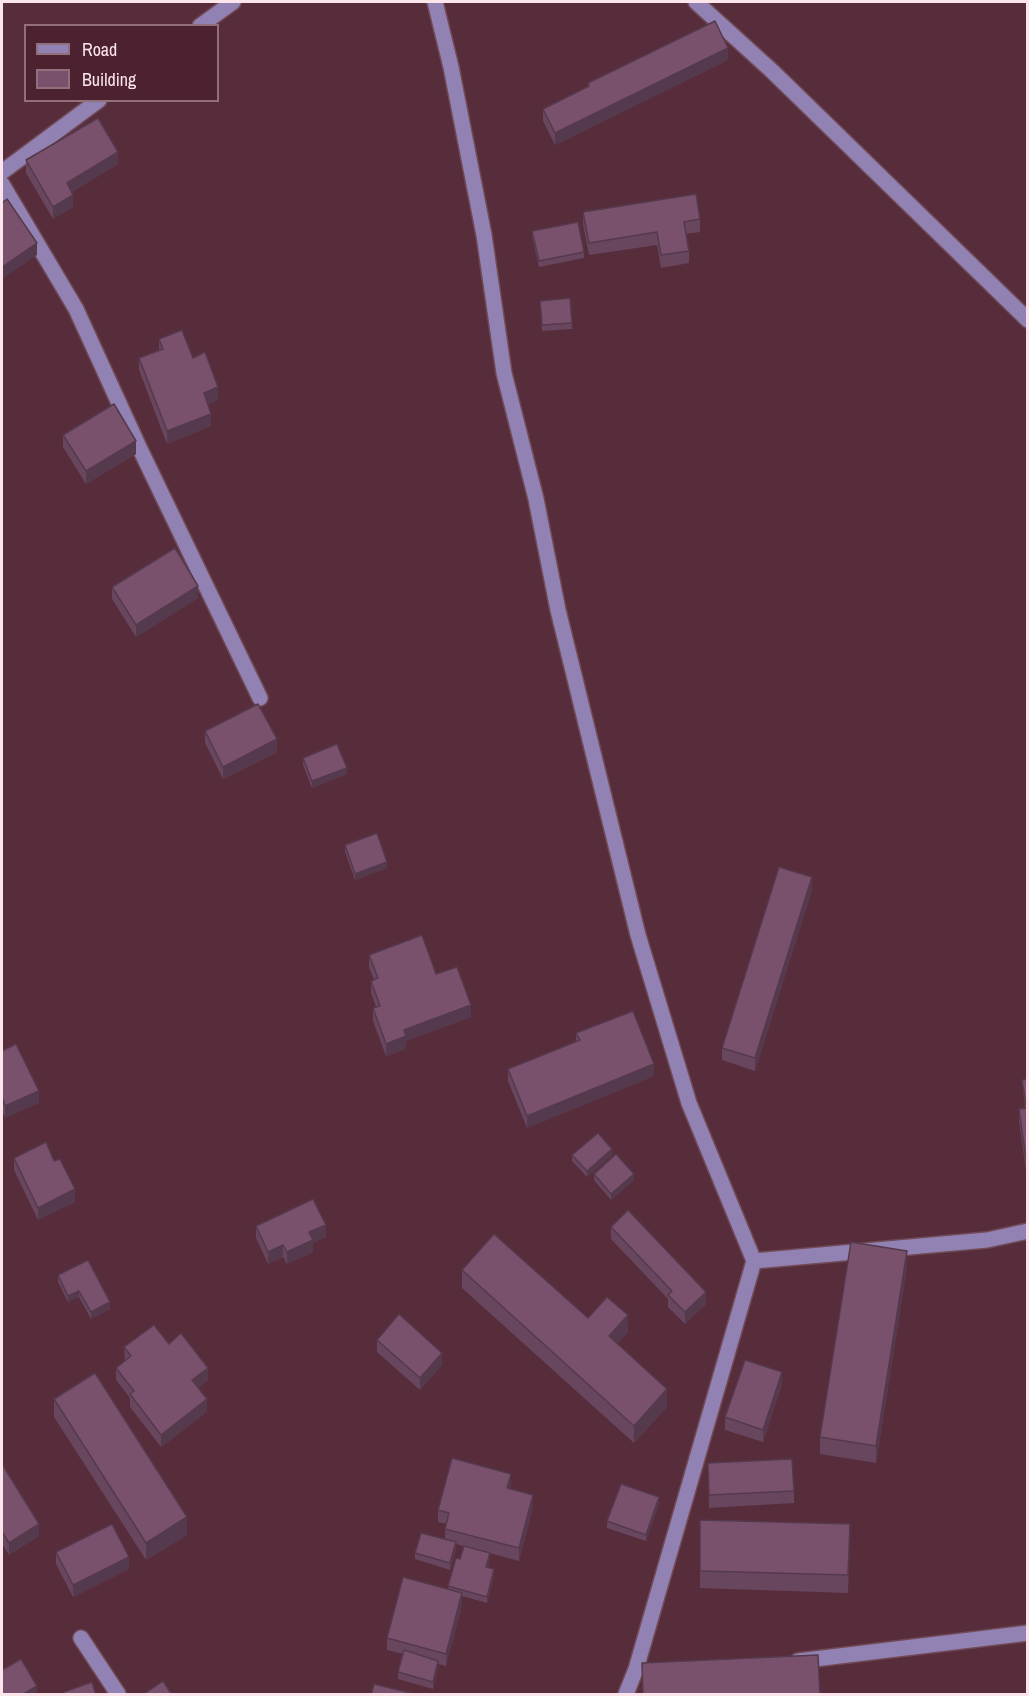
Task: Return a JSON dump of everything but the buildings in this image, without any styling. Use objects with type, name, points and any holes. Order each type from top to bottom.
[{"type":"street","points":[[203,24],[232,2]]},
{"type":"street","points":[[435,2],[451,67],[484,235],[504,373],[536,499],[558,610],[638,935],[689,1103],[754,1261],[642,1669],[626,1695]]},
{"type":"street","points":[[696,2],[772,71],[1028,320]]},
{"type":"street","points":[[2,172],[96,102]]},
{"type":"street","points":[[2,184],[76,309],[144,457],[260,698]]},
{"type":"street","points":[[754,1261],[987,1240],[1028,1231]]},
{"type":"street","points":[[786,1663],[1028,1633]]},
{"type":"street","points":[[81,1638],[118,1695]]}]
